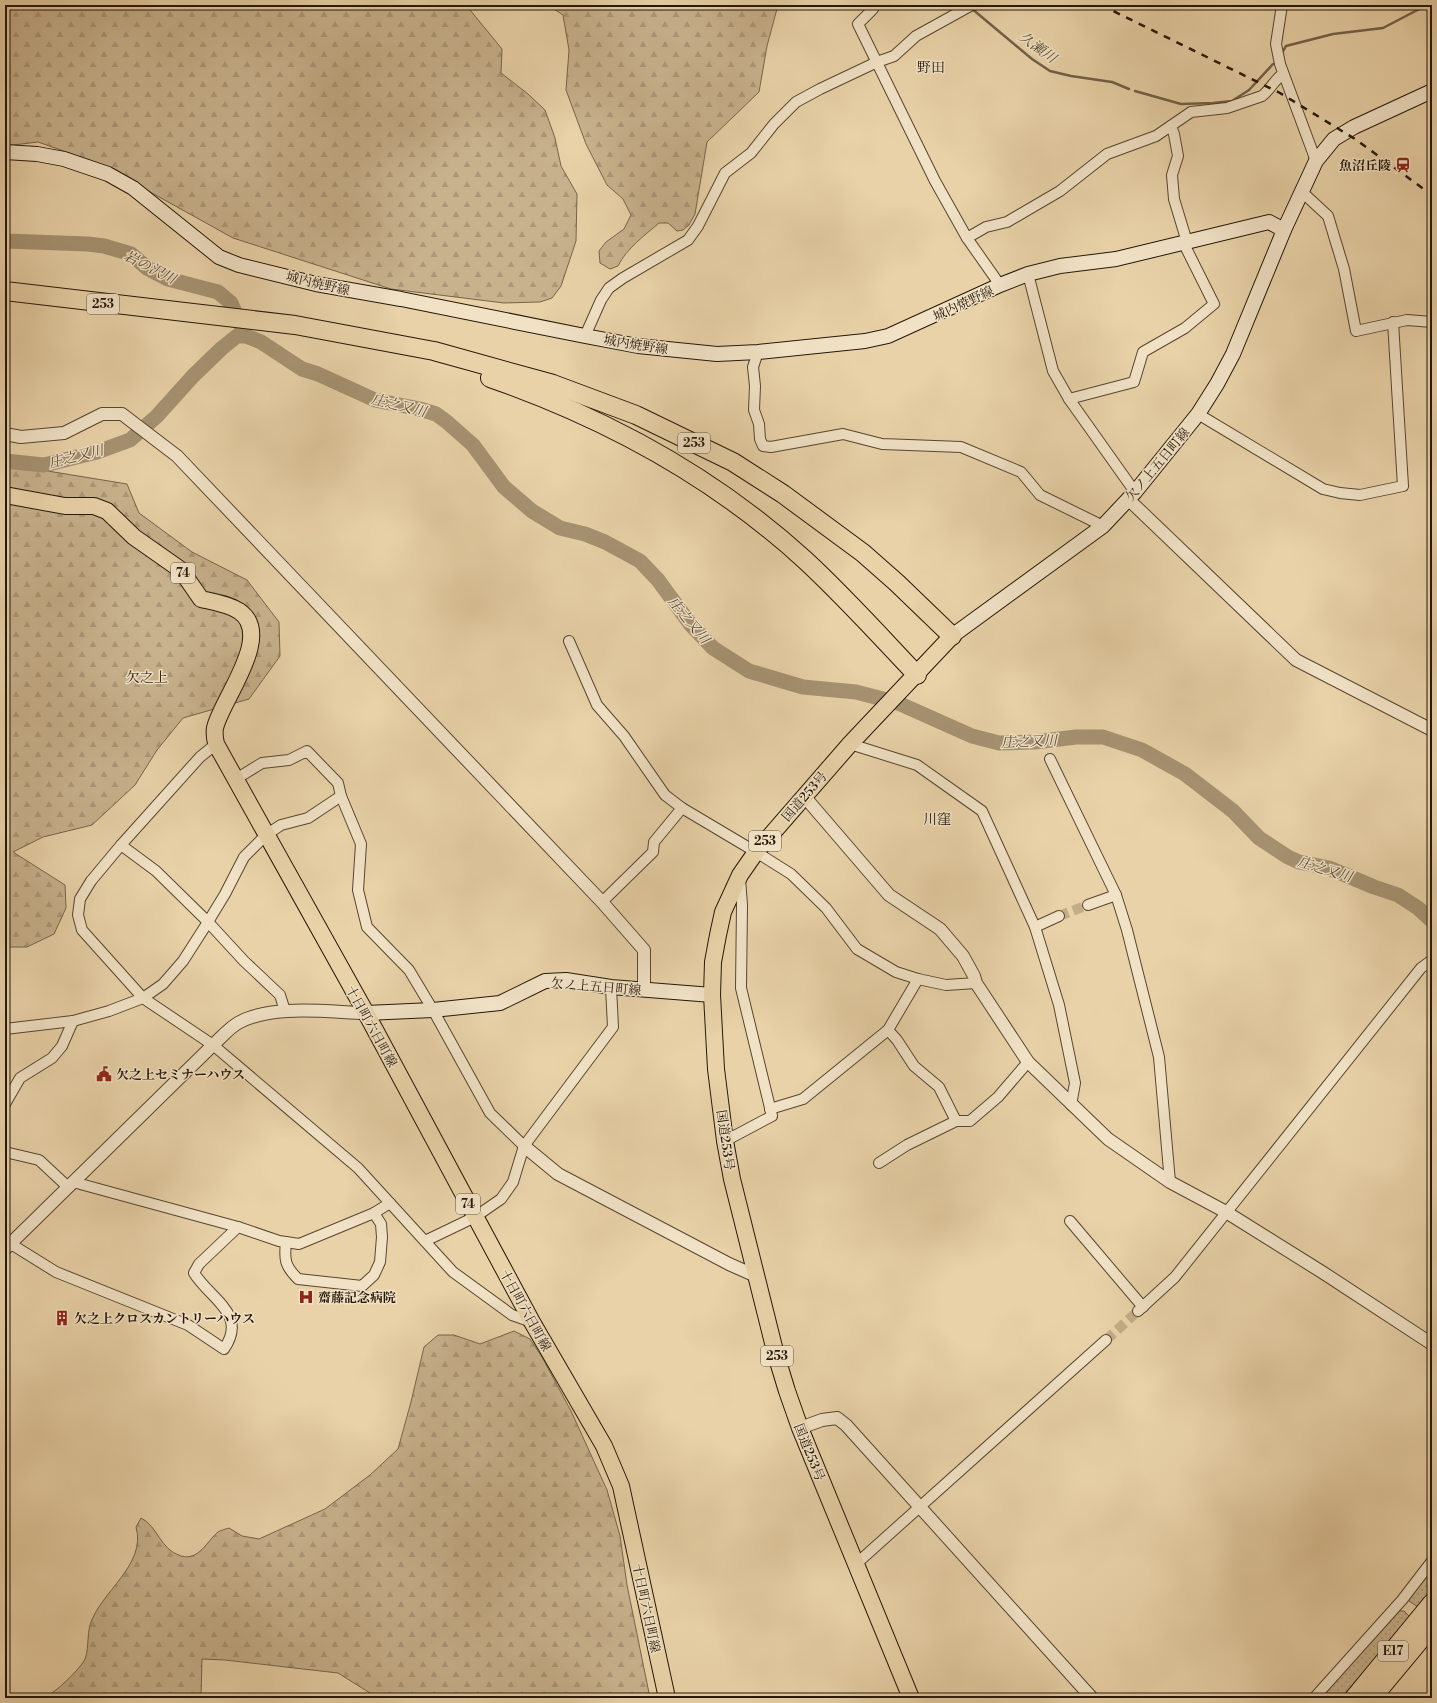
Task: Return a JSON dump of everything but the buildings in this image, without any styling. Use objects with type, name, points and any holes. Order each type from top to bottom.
[{"type":"highway","name":"253","points":[[5,291],[260,320],[324,330],[434,351],[553,384],[636,415],[733,462],[783,494],[863,553],[897,583],[952,636]]},
{"type":"highway","name":"253","points":[[386,342],[535,394],[635,440],[684,469],[722,493],[804,559],[917,675]]},
{"type":"highway","name":"E17","points":[[1354,1698],[1432,1603]]},
{"type":"highway","name":"E17","points":[[1372,1698],[1432,1626]]},
{"type":"highway","points":[[1383,1698],[1432,1631]]},
{"type":"main road","name":"欠ノ上五日町線","points":[[952,636],[1103,526],[1131,496],[1198,414],[1217,384],[1233,354],[1301,191],[1316,161],[1334,139],[1354,127],[1432,91]]},
{"type":"main road","name":"城内焼野線","points":[[5,152],[37,154],[64,160],[108,174],[133,188],[219,257],[240,265],[323,286],[401,299],[638,346],[717,354],[758,352],[865,341],[888,336],[1000,285],[1028,274],[1060,266],[1116,259],[1269,222],[1284,230]]},
{"type":"main road","name":"十日町六日町線","points":[[5,495],[65,506],[94,506],[107,511],[134,537],[181,570],[201,599],[227,605],[240,612],[249,622],[251,638],[247,658],[220,713],[214,730],[216,744],[366,1013],[532,1322],[604,1446],[621,1486],[667,1698]]},
{"type":"main road","name":"国道253号","points":[[911,1698],[800,1428],[783,1377],[732,1179],[725,1141],[716,1068],[712,995],[713,962],[723,912],[740,875],[756,852],[850,744],[917,675],[952,636]]},
{"type":"main road","name":"欠ノ上五日町線","points":[[366,1013],[433,1010],[500,1003],[545,981],[566,980],[612,987],[712,995]]},
{"type":"street","points":[[874,5],[873,9],[858,24],[935,181],[967,238],[1000,285]]},
{"type":"street","points":[[585,336],[601,300],[609,288],[623,278],[688,240],[698,226],[725,173],[751,153],[774,124],[796,102],[820,88],[877,62],[894,56],[916,36],[972,5]]},
{"type":"street","points":[[1282,5],[1276,44],[1283,74],[1316,161]]},
{"type":"street","points":[[967,238],[986,227],[1007,222],[1060,191],[1107,154],[1156,136],[1191,112],[1227,108],[1262,96],[1267,92],[1277,78],[1283,74]]},
{"type":"street","points":[[1069,399],[1134,382],[1143,352],[1185,328],[1214,304],[1185,242],[1174,199],[1172,175],[1178,156],[1171,126]]},
{"type":"street","points":[[1301,191],[1328,216],[1344,269],[1356,331],[1392,322],[1407,320],[1432,322]]},
{"type":"street","points":[[1028,274],[1053,371],[1069,399],[1131,496],[1296,660],[1432,730]]},
{"type":"street","points":[[1198,414],[1323,489],[1340,493],[1360,495],[1403,486],[1392,322]]},
{"type":"street","points":[[758,352],[753,367],[755,386],[754,410],[759,424],[760,439],[763,446],[771,447],[843,434],[882,444],[961,447],[1021,472],[1040,494],[1103,526]]},
{"type":"street","points":[[5,434],[21,437],[64,433],[102,414],[122,414],[127,416],[156,441],[178,456],[602,902],[644,950],[644,990]]},
{"type":"street","points":[[569,642],[597,705],[624,736],[665,795],[682,808],[791,874],[826,908],[857,948],[896,972],[918,979],[946,984],[976,983]]},
{"type":"street","points":[[216,744],[200,757],[121,845],[91,881],[80,899],[78,915],[82,930],[143,998],[213,1045],[358,1168],[453,1272],[512,1315],[532,1322]]},
{"type":"street","points":[[850,744],[917,765],[982,811],[1035,927],[1059,1005],[1075,1083],[1071,1105]]},
{"type":"street","points":[[236,779],[262,763],[289,760],[307,751],[326,768],[338,783],[341,796],[361,844],[358,890],[367,927],[408,970],[433,1010],[490,1113],[524,1146],[558,1174],[728,1264],[756,1276]]},
{"type":"street","points":[[1050,758],[1116,894],[1127,930],[1159,1057],[1170,1182]]},
{"type":"street","points":[[5,1029],[73,1021],[109,1011],[143,998],[163,984],[183,961],[226,894],[244,857],[266,835],[281,825],[308,818],[341,796]]},
{"type":"street","points":[[804,796],[889,895],[940,930],[963,956],[974,976],[976,983],[1028,1062],[1108,1140],[1170,1182],[1226,1212],[1322,1272],[1432,1344]]},
{"type":"street","points":[[602,902],[654,852],[654,842],[682,808]]},
{"type":"street","points":[[121,845],[156,871],[208,922],[244,961],[280,995],[285,1011]]},
{"type":"street","points":[[725,1141],[772,1116],[741,988],[742,905],[740,875]]},
{"type":"street","points":[[1088,906],[1116,894]]},
{"type":"street","points":[[1035,927],[1059,916]]},
{"type":"street","points":[[1070,1221],[1141,1309],[1174,1277],[1421,968],[1432,960]]},
{"type":"street","points":[[770,1109],[803,1099],[888,1030],[918,979]]},
{"type":"street","points":[[426,1241],[475,1217],[501,1199],[513,1182],[524,1146],[613,1027],[612,987]]},
{"type":"street","points":[[238,1227],[199,1264],[194,1273],[200,1282],[228,1311],[233,1327],[230,1340],[224,1349],[188,1325],[56,1272],[7,1243],[70,1185],[213,1045],[238,1023],[260,1014],[285,1011],[366,1013]]},
{"type":"street","points":[[5,1104],[20,1078],[52,1058],[62,1046],[73,1021]]},
{"type":"street","points":[[888,1030],[897,1040],[914,1066],[939,1087],[956,1121]]},
{"type":"street","points":[[879,1163],[907,1145],[956,1121],[970,1121],[998,1097],[1028,1062]]},
{"type":"street","points":[[5,1152],[39,1160],[70,1185],[238,1227],[279,1241],[299,1244],[374,1213],[390,1203]]},
{"type":"street","points":[[286,1242],[284,1258],[291,1272],[298,1279],[362,1286],[374,1275],[380,1262],[382,1237],[381,1224],[374,1213]]},
{"type":"street","points":[[856,1564],[1106,1340]]},
{"type":"street","points":[[800,1428],[822,1420],[837,1418],[846,1426],[921,1507],[1000,1598],[1092,1698]]},
{"type":"street","points":[[1314,1698],[1402,1600],[1432,1561]]},
{"type":"green space","points":[[5,5],[466,5],[502,49],[501,73],[528,94],[545,110],[555,138],[561,166],[577,194],[576,241],[561,286],[552,298],[540,302],[504,303],[391,289],[233,238],[98,163],[38,142],[5,146]]},
{"type":"green space","points":[[548,5],[778,5],[767,46],[759,92],[707,142],[695,214],[689,225],[683,230],[677,231],[668,223],[659,223],[631,248],[618,266],[610,269],[600,263],[599,251],[606,242],[624,229],[631,215],[623,199],[607,185],[586,144],[566,90],[569,50],[563,15]]},
{"type":"green space","points":[[5,464],[127,484],[139,513],[192,552],[247,580],[279,622],[280,656],[249,699],[183,718],[157,750],[135,785],[92,825],[43,837],[13,852],[65,885],[66,908],[54,934],[27,947],[5,947]]},
{"type":"green space","points":[[514,1331],[530,1339],[542,1357],[571,1411],[607,1490],[620,1536],[627,1585],[650,1698],[378,1698],[338,1673],[225,1660],[202,1659],[201,1698],[44,1698],[66,1681],[86,1658],[90,1625],[95,1613],[121,1578],[135,1554],[138,1541],[136,1527],[141,1518],[151,1526],[168,1549],[181,1556],[187,1557],[198,1553],[218,1532],[222,1530],[229,1528],[242,1536],[259,1539],[325,1509],[370,1475],[398,1449],[424,1347],[438,1335],[454,1335],[480,1344]]},
{"type":"green space","points":[[1432,1565],[1432,1589],[1418,1607],[1409,1601],[1409,1599]]},
{"type":"green space","points":[[1398,1611],[1404,1611],[1410,1617],[1341,1698],[1321,1698]]},
{"type":"waterway","name":"久瀬川","points":[[1282,53],[1286,46],[1333,34],[1383,28],[1427,5]]},
{"type":"waterway","name":"久瀬川","points":[[971,8],[1032,59],[1050,71],[1071,76],[1112,82],[1129,89]]},
{"type":"waterway","name":"久瀬川","points":[[1135,91],[1181,104],[1232,101],[1249,90],[1273,64]]},
{"type":"waterway","name":"岩の沢川","points":[[5,241],[88,244],[104,246],[131,254],[147,268],[168,279],[218,292],[231,303],[241,326]]},
{"type":"waterway","name":"庄之又川","points":[[5,461],[44,465],[97,452],[130,440],[157,416],[193,376],[222,348],[237,336],[246,336],[261,342],[302,369],[318,374],[375,400],[420,409],[436,414],[473,445],[504,487],[532,511],[560,528],[585,534],[605,542],[640,561],[658,580],[691,625],[713,648],[749,671],[803,687],[856,692],[898,703],[972,736],[999,743],[1035,742],[1076,737],[1103,737],[1142,750],[1185,774],[1233,811],[1259,838],[1288,857],[1299,862],[1329,868],[1374,887],[1398,895],[1418,908],[1432,921]]},
{"type":"tunnel","points":[[1059,916],[1088,905]]},
{"type":"tunnel","points":[[1106,1340],[1138,1311]]},
{"type":"railway","points":[[1101,5],[1280,93],[1355,139],[1432,195]]},
{"type":"place","name":"魚沼丘陵","points":[[1403,165]]},
{"type":"place","name":"欠之上セミナーハウス","points":[[104,1074]]},
{"type":"place","name":"齋藤記念病院","points":[[306,1297]]},
{"type":"place","name":"欠之上クロスカントリーハウス","points":[[62,1318]]},
{"type":"district","name":"野田","points":[[931,67]]},
{"type":"district","name":"欠之上","points":[[147,677]]},
{"type":"district","name":"川窪","points":[[937,819]]}]
